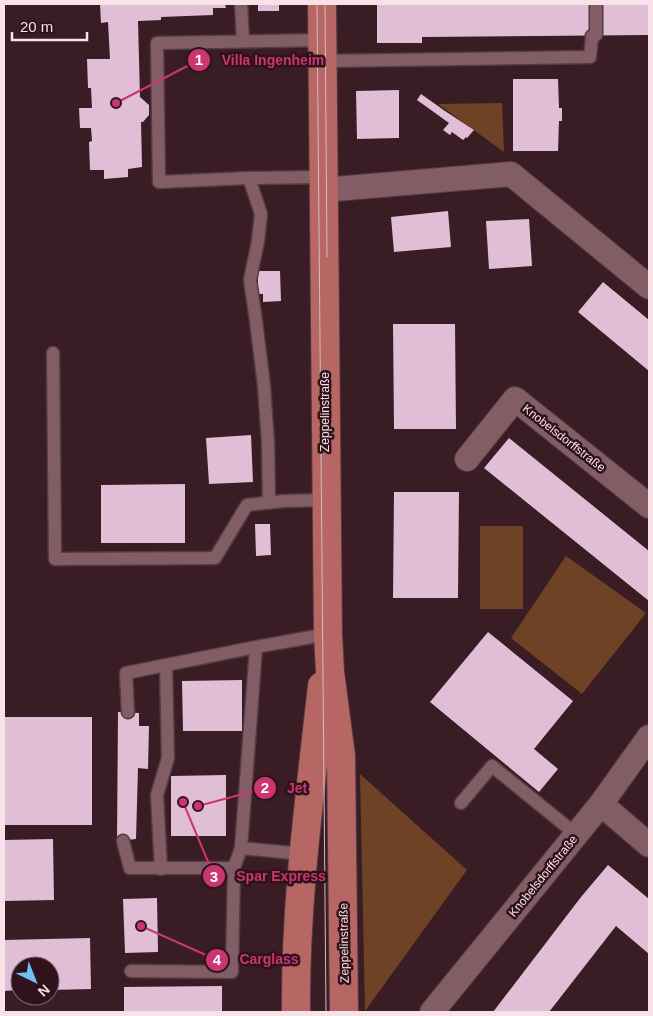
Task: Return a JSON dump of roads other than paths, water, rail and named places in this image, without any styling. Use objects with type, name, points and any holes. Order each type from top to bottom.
[{"type":"main road","name":"Zeppelinstraße","points":[[322,4],[328,634],[330,672],[341,756],[344,1012]]},
{"type":"main road","name":"Zeppelinstraße","points":[[296,1012],[296,955],[303,854],[328,634]]},
{"type":"street","points":[[323,183],[511,174],[649,287]]},
{"type":"street","name":"Knobelsdorffstraße","points":[[468,459],[515,399],[649,506]]},
{"type":"street","name":"Knobelsdorffstraße","points":[[432,1012],[601,804],[649,738]]},
{"type":"street","points":[[601,804],[649,845]]},
{"type":"lane","points":[[241,4],[244,41]]},
{"type":"lane","points":[[323,183],[249,178],[159,182],[158,43],[244,41],[322,50],[590,57],[594,36],[596,4]]},
{"type":"lane","points":[[249,178],[261,214],[250,280],[264,386],[268,443],[269,503]]},
{"type":"lane","points":[[53,353],[54,559],[215,558],[247,506],[326,500]]},
{"type":"lane","points":[[128,712],[126,673],[328,634]]},
{"type":"lane","points":[[131,971],[232,972],[234,868],[241,848],[256,647]]},
{"type":"lane","points":[[161,868],[157,795],[168,758],[166,666]]},
{"type":"lane","points":[[461,803],[492,766],[577,834]]},
{"type":"lane","points":[[123,841],[130,868],[234,868]]},
{"type":"lane","points":[[241,848],[303,854]]},
{"type":"tram line","points":[[317,4],[326,1012]]},
{"type":"tram line","points":[[325,4],[327,257]]},
{"type":"place","name":"Villa Ingenheim","points":[[116,103]]},
{"type":"place","name":"Spar Express","points":[[183,802]]},
{"type":"place","name":"Jet","points":[[198,806]]},
{"type":"place","name":"Carglass","points":[[141,926]]}]
